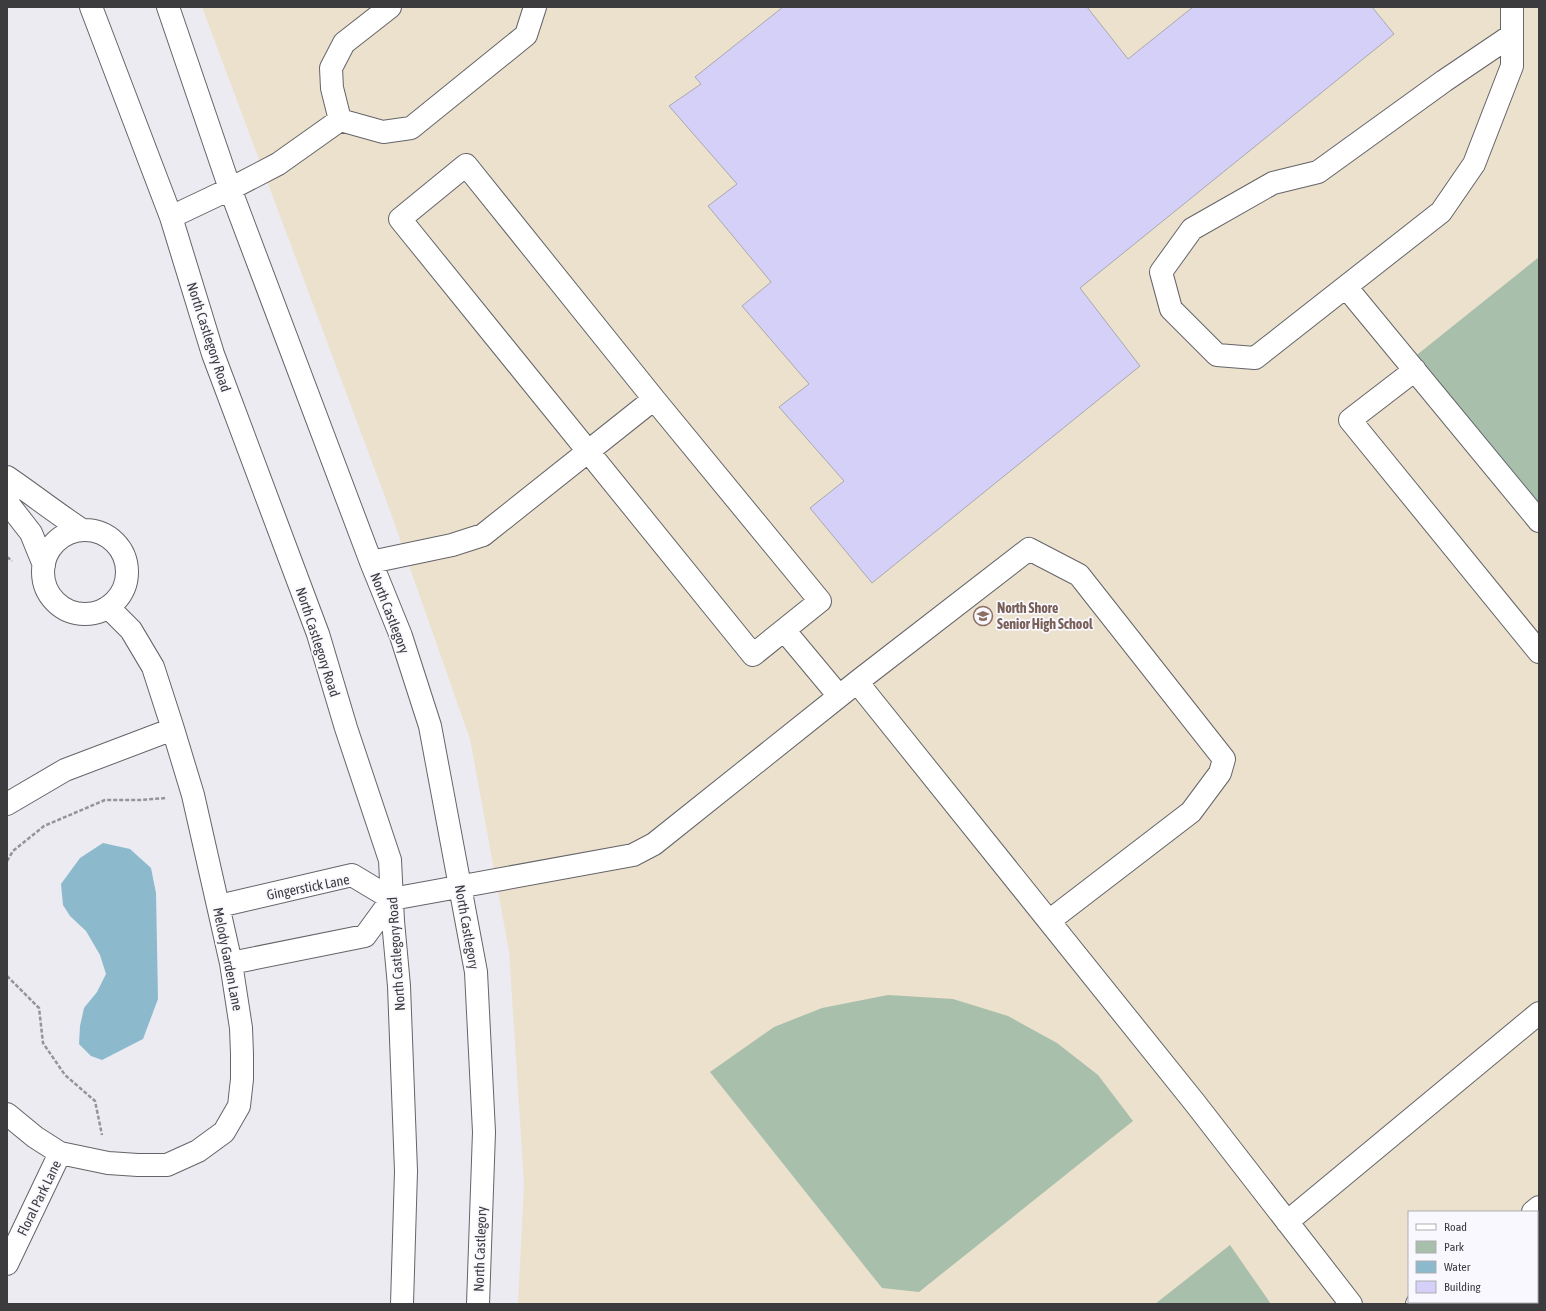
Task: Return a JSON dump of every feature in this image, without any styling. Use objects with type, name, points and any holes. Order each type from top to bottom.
[{"type":"street","name":"North Castlegory Road","points":[[91,7],[171,216],[213,354],[318,634],[346,728],[390,860],[399,986],[406,1171],[402,1304]]},
{"type":"street","points":[[168,7],[230,189],[371,562],[452,544],[483,535],[654,399]]},
{"type":"street","points":[[340,120],[332,88],[331,68],[344,43],[390,7]]},
{"type":"street","points":[[340,120],[384,132],[411,128],[526,35],[535,7]]},
{"type":"street","points":[[1512,7],[1512,34],[1512,66],[1474,164],[1441,212],[1256,358],[1217,355],[1171,309],[1161,272],[1192,229],[1273,183],[1318,172],[1512,34]]},
{"type":"street","points":[[171,216],[230,189],[278,164],[340,120]]},
{"type":"street","points":[[466,165],[654,399],[820,601],[753,655],[400,220],[466,165]]},
{"type":"street","points":[[1346,287],[1539,521]]},
{"type":"street","points":[[1415,370],[1350,420],[1539,652]]},
{"type":"street","points":[[7,477],[82,530]]},
{"type":"street","points":[[7,498],[10,506],[31,533],[44,565]]},
{"type":"street","points":[[82,530],[96,531],[110,538],[120,548],[124,555],[127,569],[126,584],[119,597],[108,607],[89,614],[74,612],[61,606],[51,596],[44,579],[44,565],[49,551],[59,539],[68,534],[82,530]]},
{"type":"street","points":[[232,963],[365,936],[392,900],[633,855],[654,844],[839,696],[1029,549],[1079,574],[1224,759],[1220,773],[1191,812],[1049,921]]},
{"type":"street","name":"North Castlegory","points":[[371,562],[401,636],[430,726],[476,972],[484,1132],[478,1304]]},
{"type":"street","name":"Melody Garden Lane","points":[[7,1114],[35,1137],[60,1154],[108,1163],[167,1165],[198,1151],[224,1132],[239,1106],[242,1079],[241,1028],[232,963],[194,795],[153,667],[131,630],[108,607]]},
{"type":"street","points":[[784,630],[839,696]]},
{"type":"street","points":[[857,682],[1195,1104],[1351,1304]]},
{"type":"street","points":[[7,804],[65,770],[173,729]]},
{"type":"street","name":"Gingerstick Lane","points":[[219,906],[352,875],[392,900]]},
{"type":"street","points":[[1287,1222],[1539,1013]]},
{"type":"street","name":"Floral Park Lane","points":[[7,1264],[60,1154]]},
{"type":"path","points":[[7,862],[13,851],[44,826],[105,800],[140,800],[194,795]]},
{"type":"path","points":[[7,976],[39,1008],[43,1043],[65,1075],[95,1102],[108,1163]]},
{"type":"shaded area","name":"North Shore Senior High School","points":[[202,7],[1539,7],[1539,1304],[518,1304],[524,1183],[509,951],[470,739],[384,494]]},
{"type":"green space","points":[[1539,257],[1539,520],[1413,358]]},
{"type":"green space","points":[[888,995],[953,999],[1008,1016],[1057,1043],[1098,1075],[1133,1121],[919,1292],[882,1288],[710,1072],[774,1027],[822,1008]]},
{"type":"green space","points":[[1230,1245],[1271,1304],[1155,1304]]},
{"type":"water","points":[[103,843],[130,849],[151,868],[156,893],[158,999],[143,1039],[102,1060],[91,1056],[79,1044],[80,1026],[84,1008],[97,992],[106,974],[100,955],[86,931],[70,916],[63,905],[61,884],[80,858]]},
{"type":"building","points":[[783,7],[1087,7],[1128,59],[1193,7],[1372,7],[1394,34],[1080,288],[1140,366],[872,583],[810,508],[844,481],[779,407],[809,384],[742,306],[771,282],[708,206],[737,184],[669,106],[701,84],[695,77]]},
{"type":"place","name":"North Shore Senior High School","points":[[983,616]]}]
